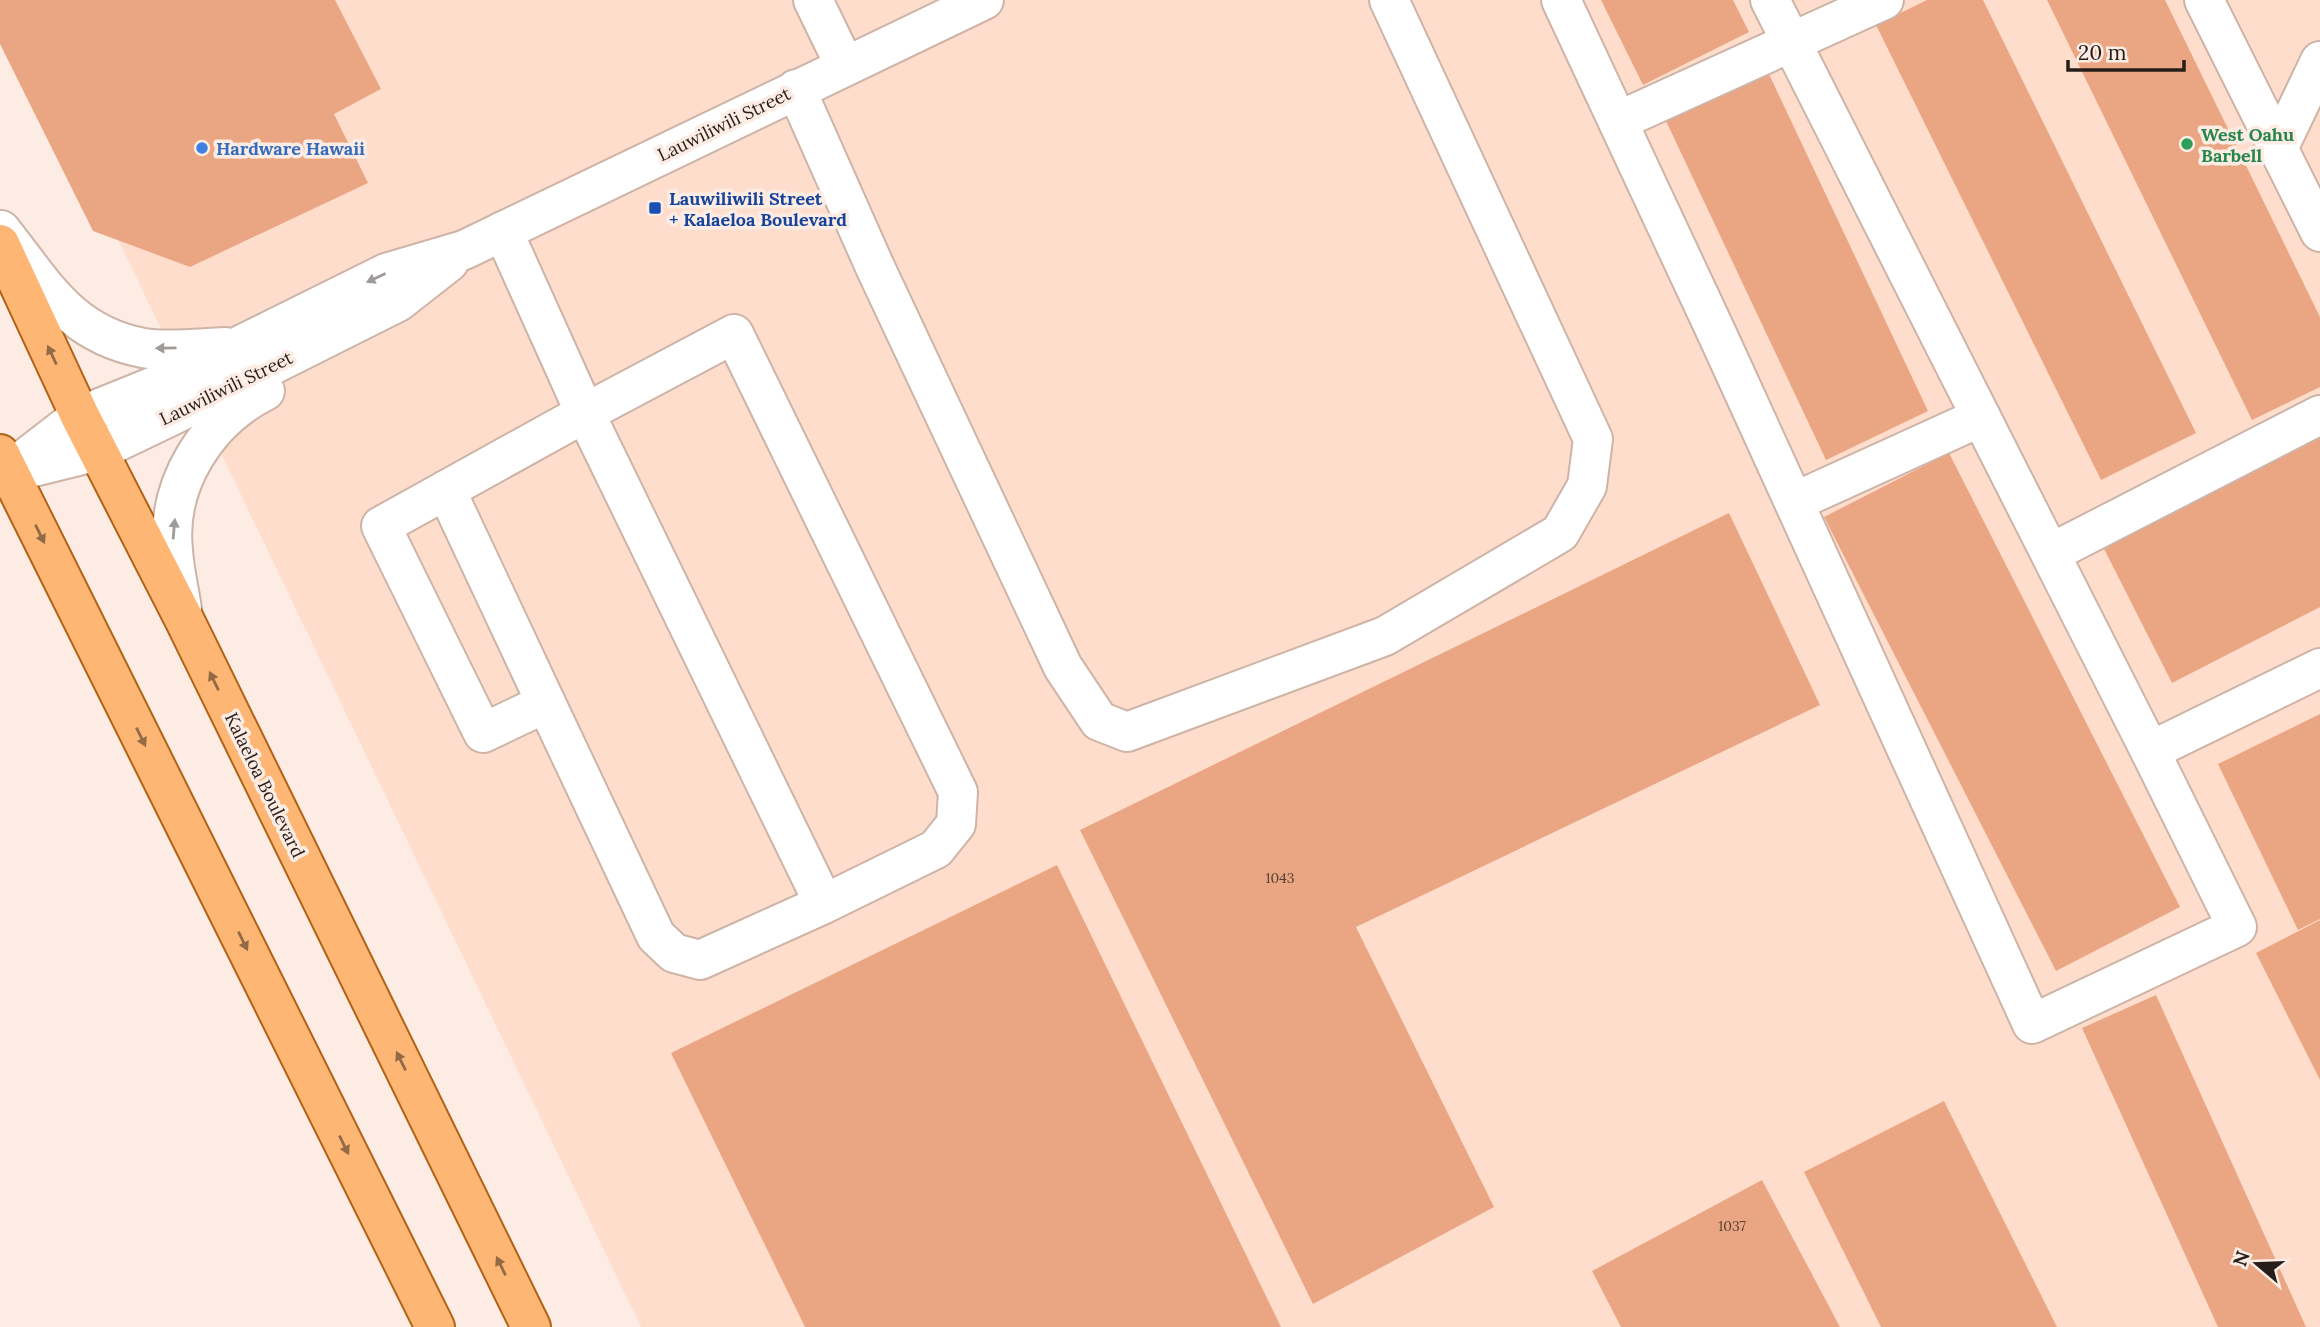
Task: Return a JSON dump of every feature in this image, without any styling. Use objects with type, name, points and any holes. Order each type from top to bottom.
[{"type":"main road","name":"Kalaeloa Boulevard","points":[[0,244],[80,416],[185,621],[531,1327]]},
{"type":"main road","points":[[3,468],[435,1327]]},
{"type":"street","points":[[813,0],[845,66]]},
{"type":"street","name":"Lauwiliwili Street","points":[[3,468],[80,416],[174,378],[386,273],[464,250],[984,0]]},
{"type":"street","points":[[796,89],[875,267],[1063,667],[1099,721],[1127,732],[1385,636],[1560,533],[1587,486],[1594,439],[1389,0]]},
{"type":"street","points":[[1561,0],[2032,1024],[2237,927],[2051,553],[1770,0]]},
{"type":"street","points":[[1618,121],[1884,0]]},
{"type":"street","points":[[2204,0],[2320,232]]},
{"type":"street","points":[[2278,149],[2320,61]]},
{"type":"street","points":[[0,229],[64,310],[92,330],[145,348],[234,347]]},
{"type":"street","points":[[503,232],[585,413],[824,904]]},
{"type":"street","name":"Lauwiliwili Street","points":[[3,468],[98,451],[398,302],[464,250]]},
{"type":"street","points":[[185,621],[172,548],[175,512],[184,480],[198,449],[222,420],[256,395],[363,342],[398,302]]},
{"type":"street","points":[[446,490],[656,936],[674,953],[700,960],[824,904],[936,849],[956,824],[957,792],[734,334],[585,413],[381,526],[483,733],[546,703]]},
{"type":"street","points":[[2051,553],[2320,415]]},
{"type":"street","points":[[1794,502],[1981,417]]},
{"type":"street","points":[[2150,751],[2320,668]]},
{"type":"shaded area","points":[[3,0],[2320,0],[2320,1327],[641,1327]]},
{"type":"building","name":"Hardware Hawaii","points":[[0,0],[335,0],[381,89],[334,114],[368,183],[190,267],[93,231],[0,44]]},
{"type":"building","points":[[1601,0],[1733,0],[1749,32],[1643,85]]},
{"type":"building","points":[[1927,0],[1983,0],[2196,433],[2101,480],[1876,25]]},
{"type":"building","points":[[2047,0],[2165,0],[2320,317],[2320,387],[2252,420]]},
{"type":"building","points":[[1768,72],[1928,411],[1826,460],[1666,121]]},
{"type":"building","points":[[2320,423],[2320,607],[2172,683],[2098,537]]},
{"type":"building","points":[[1949,453],[2180,907],[2056,971],[1824,517]]},
{"type":"building","points":[[1729,513],[1820,705],[1356,927],[1494,1207],[1313,1304],[1080,830]]},
{"type":"building","points":[[2320,714],[2320,919],[2298,930],[2218,764]]},
{"type":"building","points":[[1057,865],[1281,1327],[805,1327],[671,1053]]},
{"type":"building","points":[[2320,920],[2320,1080],[2256,953]]},
{"type":"building","points":[[2156,995],[2306,1327],[2218,1327],[2082,1028]]},
{"type":"building","points":[[1944,1101],[2057,1327],[1881,1327],[1804,1172]]},
{"type":"building","points":[[1762,1180],[1840,1327],[1621,1327],[1592,1271]]},
{"type":"place","name":"West Oahu Barbell","points":[[2187,144]]},
{"type":"place","name":"Hardware Hawaii","points":[[202,148]]},
{"type":"place","name":"Lauwiliwili Street + Kalaeloa Boulevard","points":[[655,208]]}]
